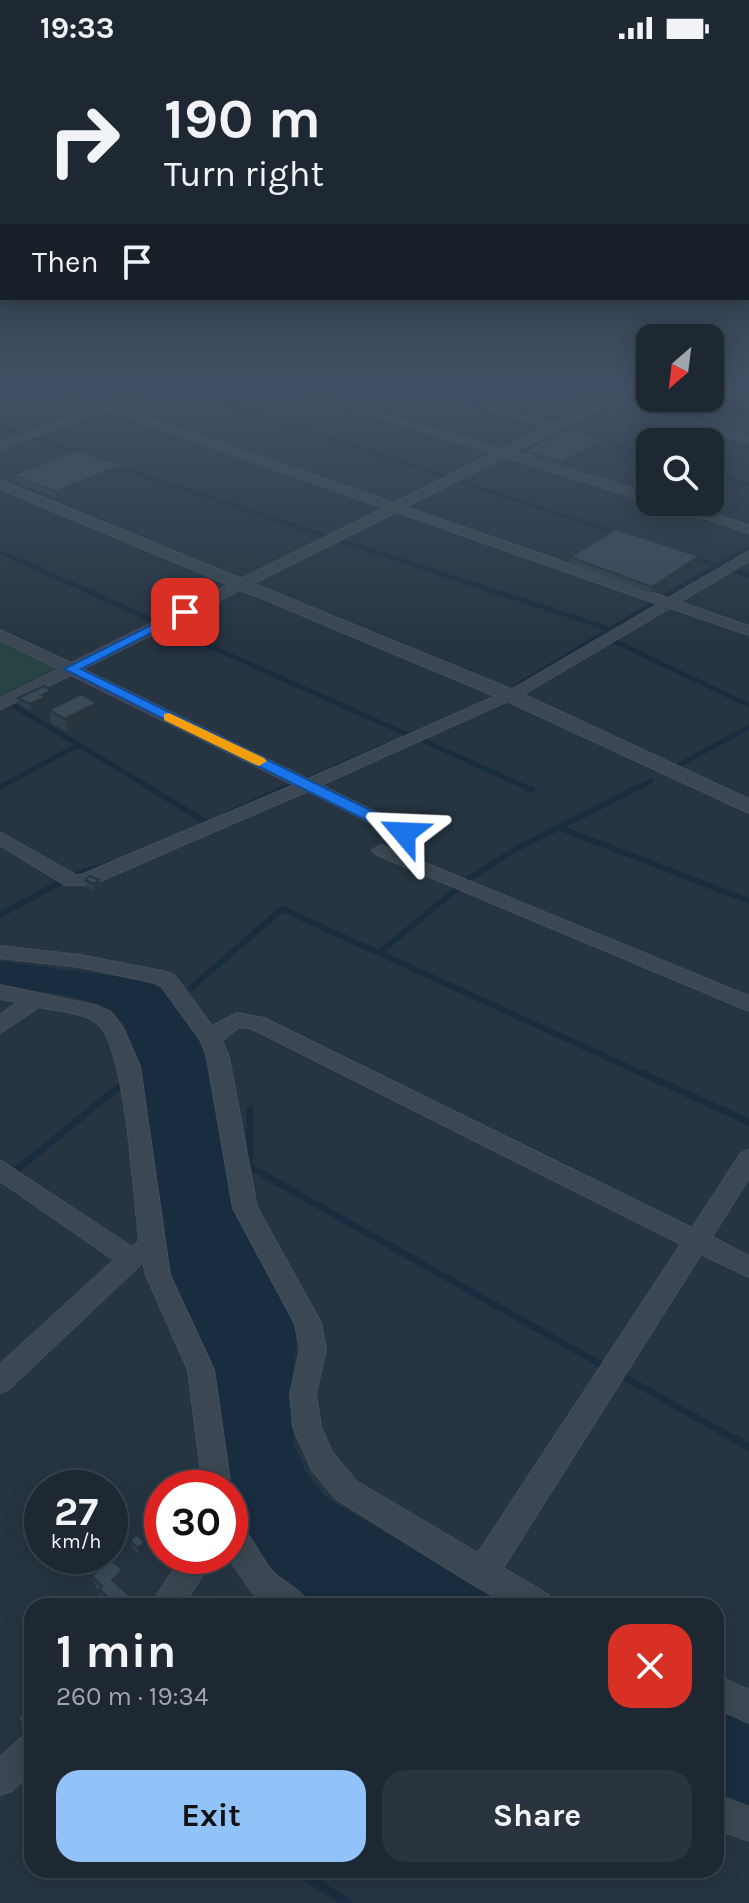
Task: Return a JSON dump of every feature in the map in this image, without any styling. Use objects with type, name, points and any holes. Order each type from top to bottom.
[{"type":"street","points":[[293,471],[749,631]]},
{"type":"street","points":[[0,704],[466,471]]},
{"type":"street","points":[[562,471],[636,494]]},
{"type":"street","points":[[0,484],[509,695],[749,807]]},
{"type":"street","points":[[707,516],[749,529]]},
{"type":"street","points":[[0,837],[72,881],[84,881],[356,762],[454,723],[509,695],[749,555]]},
{"type":"street","points":[[0,634],[404,833]]},
{"type":"street","points":[[381,850],[749,1004]]},
{"type":"street","points":[[0,952],[80,961],[160,977],[168,981],[183,998],[211,1039],[218,1057],[245,1208],[308,1323],[313,1349],[303,1394],[307,1427],[322,1461],[346,1490],[524,1598]]},
{"type":"street","points":[[0,992],[104,1017],[112,1026],[129,1066],[141,1252]]},
{"type":"street","points":[[0,1026],[36,999]]},
{"type":"street","points":[[211,1039],[233,1019],[243,1017],[749,1267]]},
{"type":"street","points":[[482,1574],[749,1159]]},
{"type":"street","points":[[0,1169],[141,1252],[158,1275],[201,1370],[215,1470]]},
{"type":"street","points":[[0,1381],[141,1252]]},
{"type":"street","points":[[248,1561],[262,1582],[283,1598]]},
{"type":"street","points":[[171,1598],[187,1574]]},
{"type":"street","points":[[724,1695],[749,1707]]},
{"type":"street","points":[[0,1779],[24,1756]]},
{"type":"street","points":[[724,1815],[749,1824]]},
{"type":"green space","points":[[0,639],[57,668],[0,696]]},
{"type":"water","points":[[0,961],[144,980],[162,988],[191,1024],[204,1053],[234,1213],[257,1248],[297,1329],[291,1404],[294,1445],[306,1472],[324,1496],[496,1598],[307,1598],[281,1581],[248,1535],[248,1470],[223,1470],[214,1368],[168,1277],[127,1031],[106,1007],[38,991],[0,989]]},
{"type":"water","points":[[724,1708],[749,1719],[749,1805],[724,1795]]},
{"type":"building","points":[[23,471],[107,471],[55,492],[13,475]]},
{"type":"building","points":[[616,529],[699,556],[652,587],[570,557]]},
{"type":"building","points":[[44,686],[52,690],[42,695],[46,697],[30,704],[18,698]]},
{"type":"building","points":[[81,694],[97,703],[65,719],[49,710]]},
{"type":"building","points":[[90,876],[99,880],[94,884],[85,880]]},
{"type":"building","points":[[136,1534],[144,1543],[138,1548],[130,1541]]},
{"type":"building","points":[[94,1574],[119,1574],[112,1580],[132,1598],[109,1598],[99,1589],[102,1586],[92,1576]]},
{"type":"building","points":[[24,1712],[24,1726],[18,1718]]},
{"type":"waterway","points":[[131,471],[325,536]]},
{"type":"waterway","points":[[427,471],[445,477]]},
{"type":"waterway","points":[[724,477],[749,485]]},
{"type":"waterway","points":[[460,482],[619,534]]},
{"type":"waterway","points":[[341,541],[409,563]]},
{"type":"waterway","points":[[722,563],[749,548]]},
{"type":"waterway","points":[[0,552],[25,563]]},
{"type":"waterway","points":[[691,557],[707,562]]},
{"type":"waterway","points":[[21,561],[154,621]]},
{"type":"waterway","points":[[403,561],[609,629]]},
{"type":"waterway","points":[[718,566],[726,561]]},
{"type":"waterway","points":[[707,562],[718,566]]},
{"type":"waterway","points":[[664,597],[718,566]]},
{"type":"waterway","points":[[733,570],[749,575]]},
{"type":"waterway","points":[[515,687],[656,602]]},
{"type":"waterway","points":[[169,628],[413,737]]},
{"type":"waterway","points":[[612,640],[748,705]]},
{"type":"waterway","points":[[14,706],[152,789]]},
{"type":"waterway","points":[[681,764],[749,727]]},
{"type":"waterway","points":[[424,741],[530,789]]},
{"type":"waterway","points":[[0,787],[78,745]]},
{"type":"waterway","points":[[305,780],[386,745]]},
{"type":"waterway","points":[[639,787],[651,781]]},
{"type":"waterway","points":[[282,789],[296,783]]},
{"type":"waterway","points":[[148,787],[206,822]]},
{"type":"waterway","points":[[229,813],[287,787]]},
{"type":"waterway","points":[[526,787],[530,789]]},
{"type":"waterway","points":[[467,880],[516,849],[639,787]]},
{"type":"waterway","points":[[635,789],[639,787]]},
{"type":"waterway","points":[[560,828],[749,901]]},
{"type":"waterway","points":[[77,874],[112,863]]},
{"type":"waterway","points":[[0,915],[62,881]]},
{"type":"waterway","points":[[379,953],[459,887]]},
{"type":"waterway","points":[[191,988],[282,909],[379,953]]},
{"type":"waterway","points":[[379,953],[648,1076]]},
{"type":"waterway","points":[[644,1074],[749,1122]]},
{"type":"waterway","points":[[15,1171],[126,1081]]},
{"type":"waterway","points":[[250,1110],[250,1167],[607,1368]]},
{"type":"waterway","points":[[621,1375],[738,1441]]},
{"type":"waterway","points":[[734,1439],[749,1447]]},
{"type":"waterway","points":[[308,1878],[347,1903]]},
{"type":"slow traffic","points":[[169,717],[259,761]]},
{"type":"route","points":[[185,612],[71,669],[404,833]]}]
